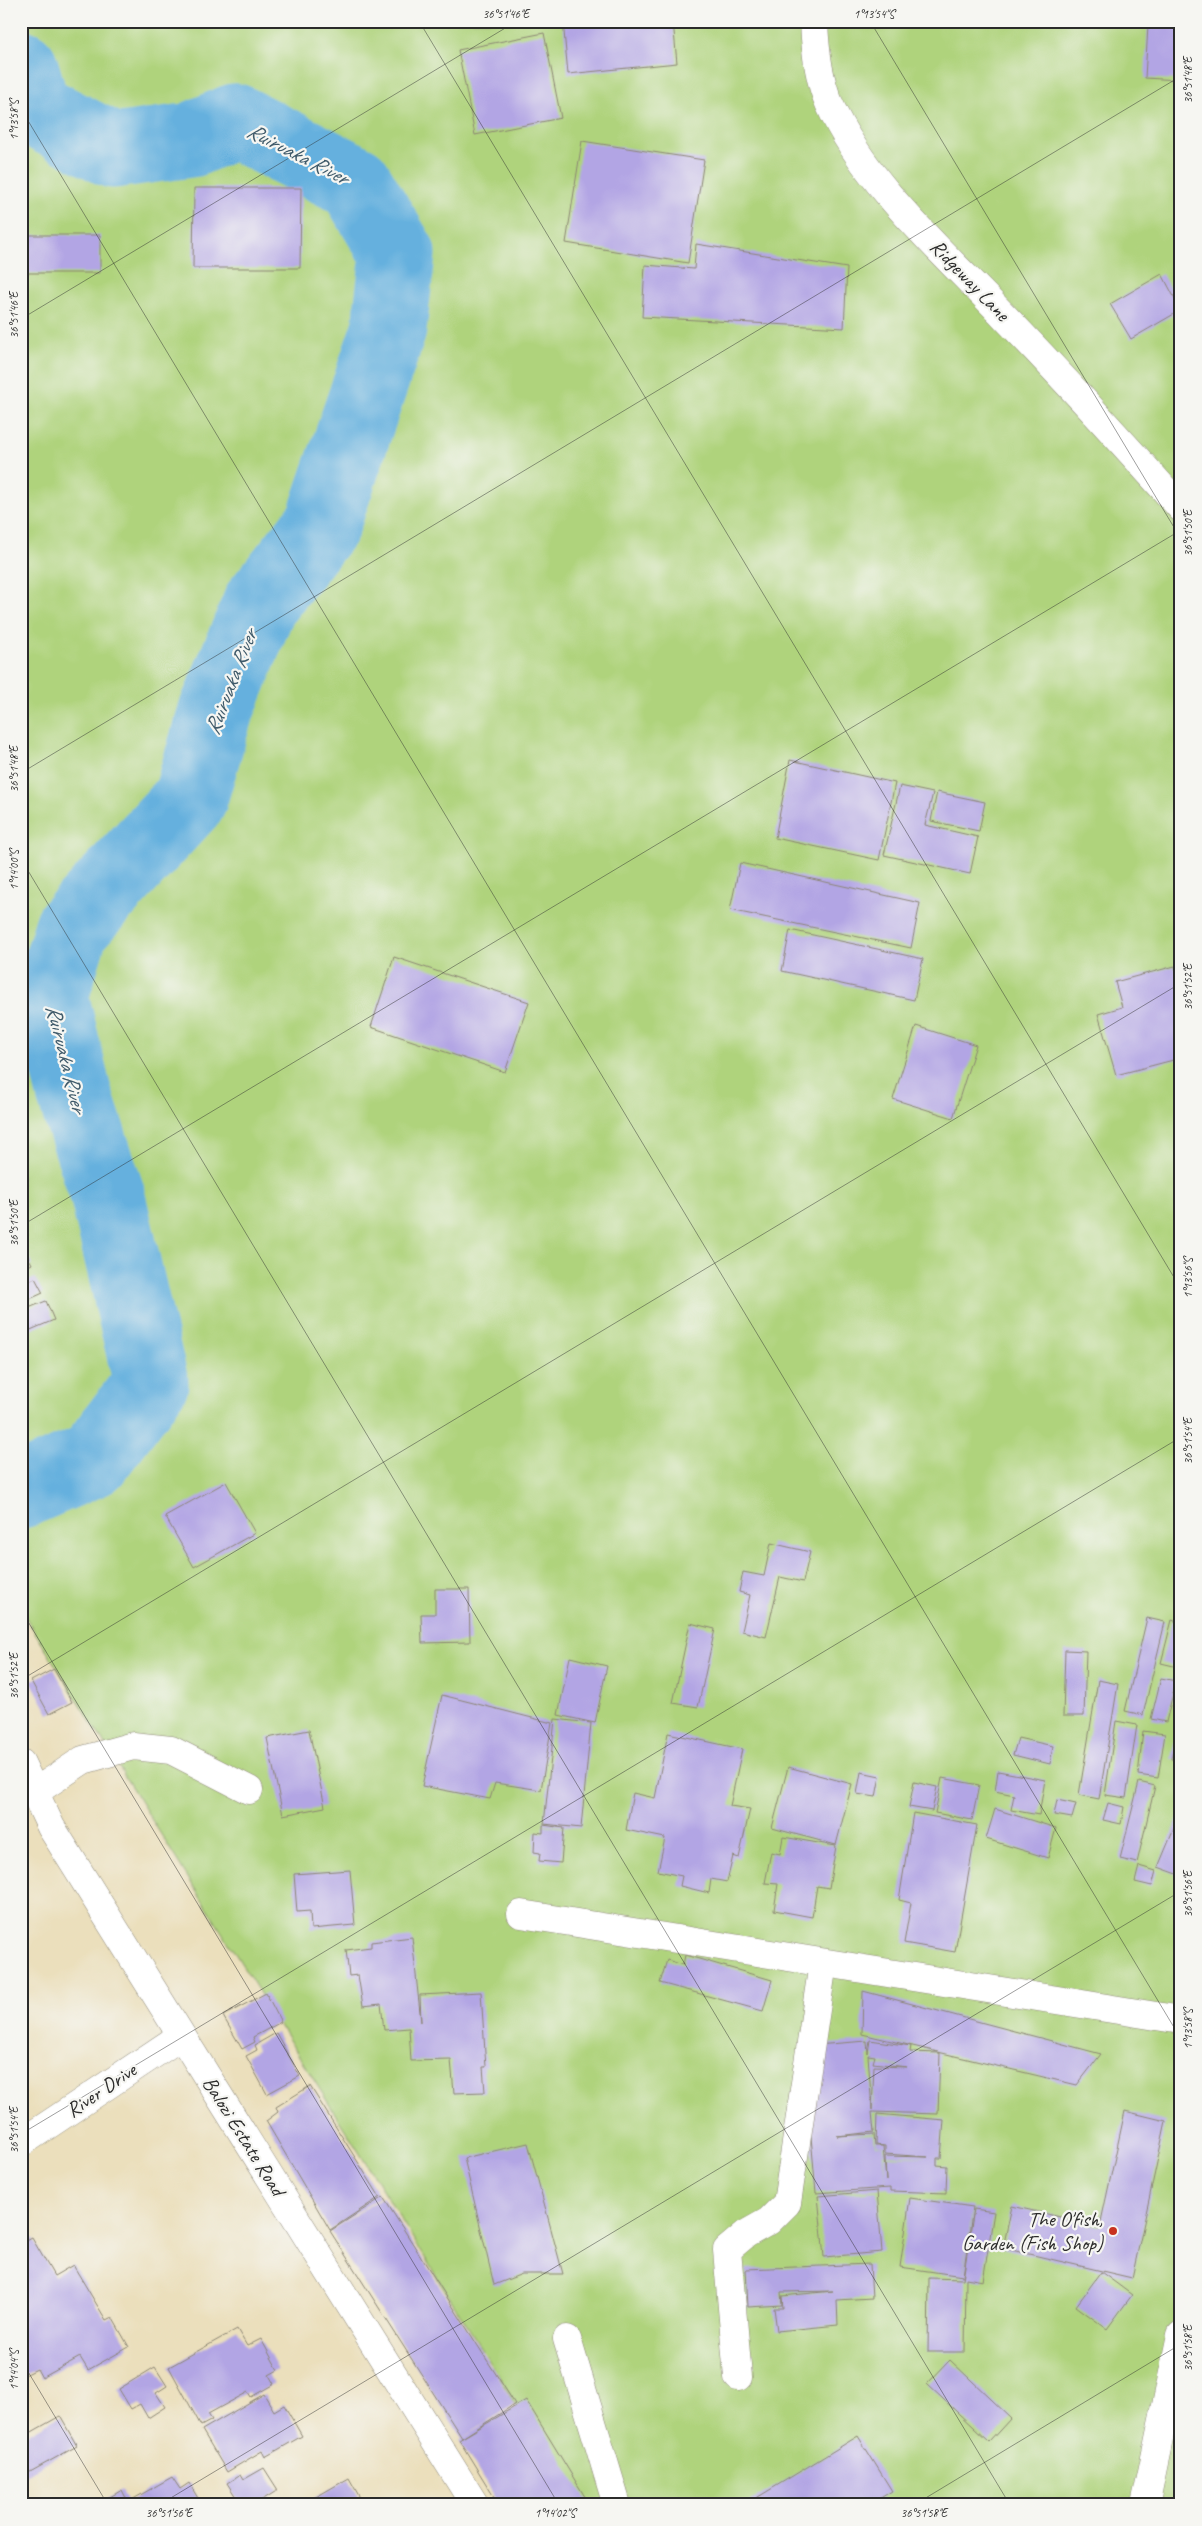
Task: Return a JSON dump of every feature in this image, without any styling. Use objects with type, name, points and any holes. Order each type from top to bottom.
[{"type":"street","name":"Ridgeway Lane","points":[[814,21],[816,52],[828,102],[850,143],[881,185],[1072,386],[1181,507]]},
{"type":"street","points":[[34,1792],[83,1760],[133,1746],[171,1750],[249,1790]]},
{"type":"street","name":"Balozi Estate Road","points":[[21,1763],[51,1827],[475,2505]]},
{"type":"street","points":[[521,1914],[1181,2020]]},
{"type":"street","points":[[738,2377],[727,2250],[746,2234],[769,2222],[787,2202],[823,1963]]},
{"type":"street","name":"River Drive","points":[[21,2143],[181,2036]]},
{"type":"street","points":[[1145,2505],[1181,2335]]},
{"type":"street","points":[[567,2339],[617,2505]]},
{"type":"green space","points":[[21,21],[1181,21],[1181,2505],[579,2505],[21,1610]]},
{"type":"building","points":[[563,21],[673,21],[677,63],[568,74]]},
{"type":"building","points":[[1148,25],[1181,27],[1178,80],[1145,78]]},
{"type":"building","points":[[544,33],[561,118],[475,135],[458,50]]},
{"type":"building","points":[[582,141],[704,160],[688,263],[566,243]]},
{"type":"building","points":[[194,188],[301,188],[300,268],[193,268]]},
{"type":"building","points":[[21,235],[100,235],[100,273],[21,273]]},
{"type":"building","points":[[696,244],[847,268],[844,328],[642,317],[645,265],[694,269]]},
{"type":"building","points":[[1162,274],[1181,310],[1131,339],[1110,304]]},
{"type":"building","points":[[790,760],[895,783],[879,860],[775,838]]},
{"type":"building","points":[[900,786],[933,793],[925,825],[978,837],[970,874],[884,855]]},
{"type":"building","points":[[937,792],[985,802],[979,831],[931,821]]},
{"type":"building","points":[[740,863],[920,903],[911,948],[730,910]]},
{"type":"building","points":[[790,930],[923,959],[914,1000],[782,971]]},
{"type":"building","points":[[394,957],[529,1002],[505,1072],[371,1027]]},
{"type":"building","points":[[1175,966],[1181,989],[1181,1058],[1116,1075],[1098,1014],[1122,1007],[1115,982]]},
{"type":"building","points":[[916,1026],[976,1045],[953,1118],[893,1099]]},
{"type":"building","points":[[21,1247],[23,1247],[32,1264],[21,1270]]},
{"type":"building","points":[[35,1278],[43,1293],[21,1303],[21,1285]]},
{"type":"building","points":[[46,1301],[54,1320],[21,1334],[21,1311]]},
{"type":"building","points":[[226,1482],[255,1533],[194,1567],[165,1516]]},
{"type":"building","points":[[771,1543],[810,1552],[803,1582],[780,1577],[766,1637],[742,1631],[750,1595],[739,1592],[743,1572],[764,1576]]},
{"type":"building","points":[[435,1589],[469,1589],[470,1642],[422,1643],[421,1614],[435,1614]]},
{"type":"building","points":[[1147,1618],[1165,1622],[1143,1715],[1125,1711]]},
{"type":"building","points":[[1172,1620],[1181,1623],[1181,1655],[1178,1667],[1161,1663]]},
{"type":"building","points":[[690,1623],[715,1629],[698,1707],[673,1703]]},
{"type":"building","points":[[1065,1650],[1086,1651],[1084,1716],[1063,1716]]},
{"type":"building","points":[[570,1657],[607,1666],[595,1723],[558,1715]]},
{"type":"building","points":[[54,1669],[72,1702],[49,1714],[31,1681]]},
{"type":"building","points":[[1161,1678],[1176,1681],[1166,1722],[1151,1719]]},
{"type":"building","points":[[1098,1680],[1118,1684],[1099,1799],[1079,1795]]},
{"type":"building","points":[[442,1695],[552,1723],[541,1790],[495,1783],[490,1799],[422,1786]]},
{"type":"building","points":[[1181,1713],[1181,1761],[1171,1759]]},
{"type":"building","points":[[555,1719],[591,1723],[581,1828],[544,1824]]},
{"type":"building","points":[[1116,1721],[1137,1725],[1126,1798],[1105,1795]]},
{"type":"building","points":[[309,1730],[325,1807],[283,1815],[267,1738]]},
{"type":"building","points":[[1143,1731],[1165,1734],[1158,1778],[1138,1775]]},
{"type":"building","points":[[668,1733],[742,1749],[730,1806],[750,1809],[739,1858],[733,1856],[727,1882],[711,1879],[709,1893],[680,1886],[682,1876],[658,1871],[665,1838],[626,1830],[633,1793],[655,1798]]},
{"type":"building","points":[[1018,1738],[1053,1746],[1050,1764],[1013,1755]]},
{"type":"building","points":[[788,1767],[852,1784],[836,1845],[772,1828]]},
{"type":"building","points":[[998,1771],[1045,1780],[1039,1815],[1011,1810],[1014,1795],[995,1791]]},
{"type":"building","points":[[861,1772],[880,1776],[876,1797],[857,1794]]},
{"type":"building","points":[[942,1778],[979,1785],[972,1820],[935,1813]]},
{"type":"building","points":[[914,1782],[937,1787],[932,1811],[909,1807]]},
{"type":"building","points":[[1139,1782],[1155,1786],[1137,1863],[1120,1859]]},
{"type":"building","points":[[1057,1800],[1076,1804],[1072,1818],[1054,1815]]},
{"type":"building","points":[[1108,1803],[1124,1807],[1121,1824],[1103,1820]]},
{"type":"building","points":[[995,1809],[1056,1828],[1048,1858],[986,1839]]},
{"type":"building","points":[[1181,1812],[1181,1873],[1180,1875],[1158,1867]]},
{"type":"building","points":[[913,1813],[977,1825],[955,1952],[904,1943],[911,1903],[899,1900]]},
{"type":"building","points":[[543,1825],[564,1828],[561,1863],[539,1861],[540,1853],[534,1852],[535,1832],[543,1833]]},
{"type":"building","points":[[783,1837],[836,1846],[829,1888],[817,1886],[812,1917],[774,1910],[778,1884],[765,1883],[771,1852],[780,1854]]},
{"type":"building","points":[[1139,1866],[1156,1871],[1152,1886],[1135,1882]]},
{"type":"building","points":[[350,1870],[355,1925],[311,1929],[310,1911],[297,1912],[294,1874]]},
{"type":"building","points":[[412,1937],[421,2022],[420,1995],[481,1992],[486,2067],[483,2067],[485,2092],[454,2093],[451,2060],[411,2061],[409,2028],[384,2030],[381,2004],[363,2006],[358,1975],[349,1976],[346,1950],[371,1947],[371,1942]]},
{"type":"building","points":[[685,1955],[772,1980],[763,2011],[660,1983],[667,1960],[683,1965]]},
{"type":"building","points":[[863,1991],[1101,2054],[1077,2085],[862,2034]]},
{"type":"building","points":[[266,1993],[281,2022],[253,2037],[255,2042],[242,2049],[223,2016]]},
{"type":"building","points":[[276,2033],[300,2076],[267,2094],[246,2056],[257,2050],[255,2045]]},
{"type":"building","points":[[870,2040],[911,2046],[910,2052],[940,2053],[938,2114],[872,2112],[874,2132],[837,2136],[874,2134],[875,2146],[883,2146],[886,2181],[885,2156],[928,2157],[885,2154],[885,2146],[876,2145],[877,2114],[944,2120],[941,2158],[937,2158],[937,2165],[947,2166],[946,2193],[890,2191],[890,2188],[816,2193],[803,2046],[867,2041],[868,2053]],"holes":[[[868,2055],[875,2056],[873,2063],[907,2067],[874,2066],[872,2110]]]},
{"type":"building","points":[[310,2086],[380,2197],[330,2230],[266,2121],[278,2112],[276,2107]]},
{"type":"building","points":[[1125,2111],[1166,2121],[1132,2278],[1003,2248],[1012,2206],[1100,2226]]},
{"type":"building","points":[[528,2143],[563,2274],[522,2274],[494,2285],[464,2158]]},
{"type":"building","points":[[877,2191],[882,2252],[824,2257],[818,2196]]},
{"type":"building","points":[[383,2197],[515,2404],[462,2438],[330,2231]]},
{"type":"building","points":[[910,2198],[973,2207],[963,2276],[900,2267]]},
{"type":"building","points":[[974,2209],[994,2212],[983,2281],[966,2278],[965,2352],[928,2352],[929,2278],[963,2279]]},
{"type":"building","points":[[32,2238],[54,2276],[73,2265],[106,2320],[112,2317],[129,2347],[88,2370],[80,2357],[42,2378],[37,2369],[21,2377],[21,2244]]},
{"type":"building","points":[[870,2264],[872,2298],[837,2300],[838,2325],[777,2331],[774,2308],[783,2308],[782,2296],[833,2291],[781,2292],[782,2305],[748,2307],[746,2269]]},
{"type":"building","points":[[1101,2272],[1132,2295],[1107,2329],[1076,2306]]},
{"type":"building","points":[[237,2329],[247,2346],[261,2339],[278,2370],[269,2375],[274,2384],[251,2397],[248,2392],[208,2414],[212,2420],[201,2426],[169,2367]]},
{"type":"building","points":[[950,2360],[1011,2418],[989,2442],[927,2384]]},
{"type":"building","points":[[155,2367],[167,2386],[156,2393],[165,2407],[148,2418],[140,2404],[131,2409],[119,2389]]},
{"type":"building","points":[[264,2394],[274,2411],[284,2405],[302,2436],[265,2457],[262,2451],[227,2472],[202,2430]]},
{"type":"building","points":[[526,2400],[590,2505],[499,2505],[459,2440]]},
{"type":"building","points":[[60,2416],[77,2446],[21,2477],[21,2438]]},
{"type":"building","points":[[858,2436],[892,2491],[869,2505],[745,2505]]},
{"type":"building","points":[[264,2468],[278,2490],[254,2505],[241,2505],[227,2483],[240,2475],[243,2480]]},
{"type":"building","points":[[172,2477],[180,2489],[189,2483],[202,2505],[96,2505],[122,2490],[128,2502]]},
{"type":"building","points":[[349,2478],[364,2505],[302,2505]]},
{"type":"waterway","name":"Ruiruaka River","points":[[21,67],[33,109],[114,151],[191,140],[235,121],[355,182],[398,254],[389,329],[323,523],[260,603],[215,714],[190,799],[72,927],[51,996],[74,1093],[107,1193],[151,1383],[93,1460],[21,1491]]},
{"type":"place","name":"The O'fish, Garden (Fish Shop)","points":[[1113,2231]]}]
